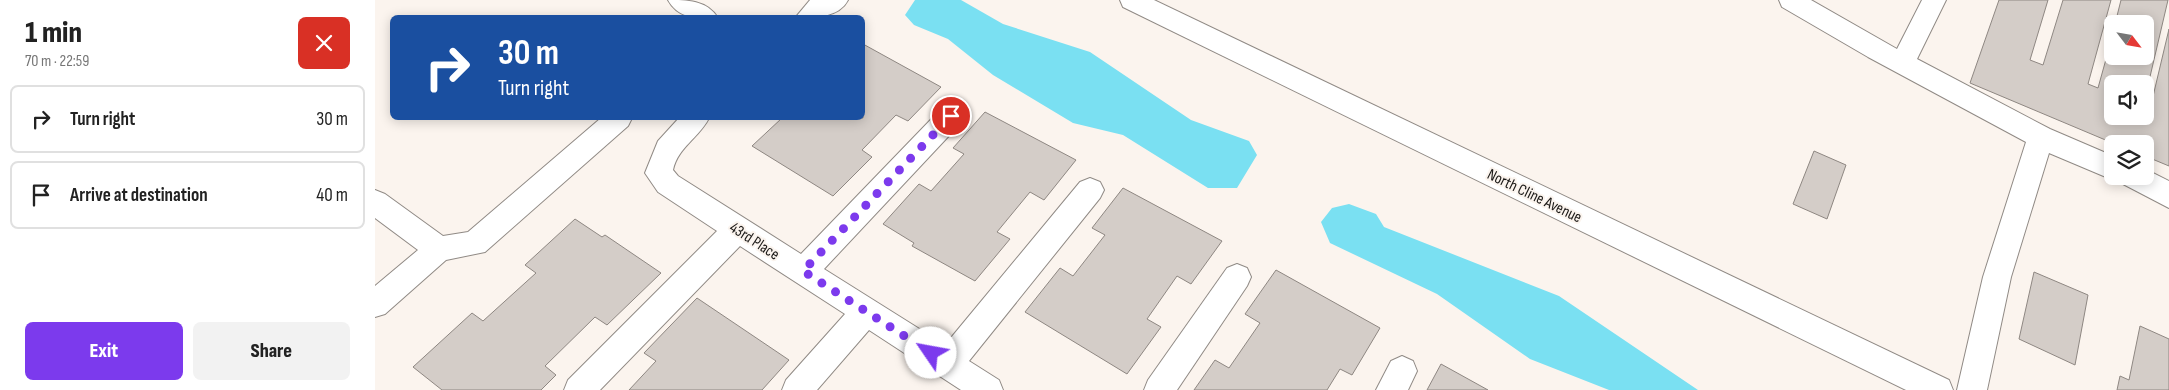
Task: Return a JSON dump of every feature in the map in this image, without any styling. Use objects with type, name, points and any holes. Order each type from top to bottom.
[{"type":"street","points":[[680,0],[702,15]]},
{"type":"street","name":"North Cline Avenue","points":[[1132,0],[1938,390]]},
{"type":"street","points":[[1791,0],[1902,63],[2041,137],[2104,164]]},
{"type":"street","points":[[1902,63],[1934,0]]},
{"type":"street","points":[[803,271],[951,116]]},
{"type":"street","points":[[375,304],[439,249],[475,243],[617,120]]},
{"type":"street","name":"43rd Place","points":[[694,120],[670,144],[661,159],[659,173],[668,184],[988,390]]},
{"type":"street","points":[[1972,390],[1997,277],[2041,137]]},
{"type":"street","points":[[2153,185],[2169,196]]},
{"type":"street","points":[[948,364],[1090,190]]},
{"type":"street","points":[[375,202],[439,249]]},
{"type":"street","points":[[579,390],[738,229]]},
{"type":"street","points":[[1159,390],[1237,278]]},
{"type":"street","points":[[797,390],[866,312]]},
{"type":"water","points":[[915,0],[961,0],[1003,24],[1090,52],[1191,120],[1249,141],[1257,155],[1237,188],[1208,188],[1123,135],[1073,123],[993,75],[948,39],[914,25],[905,15]]},
{"type":"water","points":[[1349,204],[1376,214],[1384,227],[1559,296],[1698,390],[1609,390],[1530,359],[1437,294],[1330,243],[1321,222],[1332,208]]},
{"type":"building","points":[[1999,0],[2048,0],[2030,60],[2043,65],[2063,0],[2111,0],[2107,15],[2104,15],[2104,26],[2088,84],[2098,88],[2104,65],[2153,65],[2150,75],[2104,75],[2104,125],[2154,125],[2154,92],[2169,29],[2169,166],[2154,160],[2154,135],[2104,135],[2104,139],[1970,83]]},
{"type":"building","points":[[2121,0],[2168,0],[2154,60],[2154,15],[2117,15]]},
{"type":"building","points":[[865,45],[941,87],[908,121],[896,115],[862,150],[872,157],[833,196],[752,146],[780,120],[865,120]]},
{"type":"building","points":[[985,112],[1076,160],[1044,200],[1030,192],[997,232],[1010,239],[975,281],[912,246],[914,243],[883,224],[919,184],[931,191],[964,154],[953,148]]},
{"type":"building","points":[[1814,151],[1846,165],[1827,219],[1793,204]]},
{"type":"building","points":[[1123,188],[1222,241],[1191,284],[1177,276],[1147,319],[1161,327],[1127,374],[1025,312],[1060,268],[1073,276],[1105,235],[1092,228]]},
{"type":"building","points":[[575,219],[602,237],[605,235],[661,273],[607,325],[595,317],[545,366],[556,375],[541,390],[442,390],[413,367],[472,313],[483,321],[536,273],[525,265]]},
{"type":"building","points":[[1276,270],[1380,328],[1352,375],[1340,369],[1327,390],[1194,390],[1215,360],[1229,368],[1260,323],[1245,314]]},
{"type":"building","points":[[2034,272],[2088,295],[2075,365],[2019,339]]},
{"type":"building","points":[[697,298],[789,360],[762,390],[629,390],[656,361],[644,353]]},
{"type":"building","points":[[2140,326],[2169,339],[2169,390],[2117,390],[2120,376],[2129,380]]},
{"type":"building","points":[[1441,364],[1488,390],[1427,390]]},
{"type":"route","points":[[931,353],[803,271],[951,116]]}]
